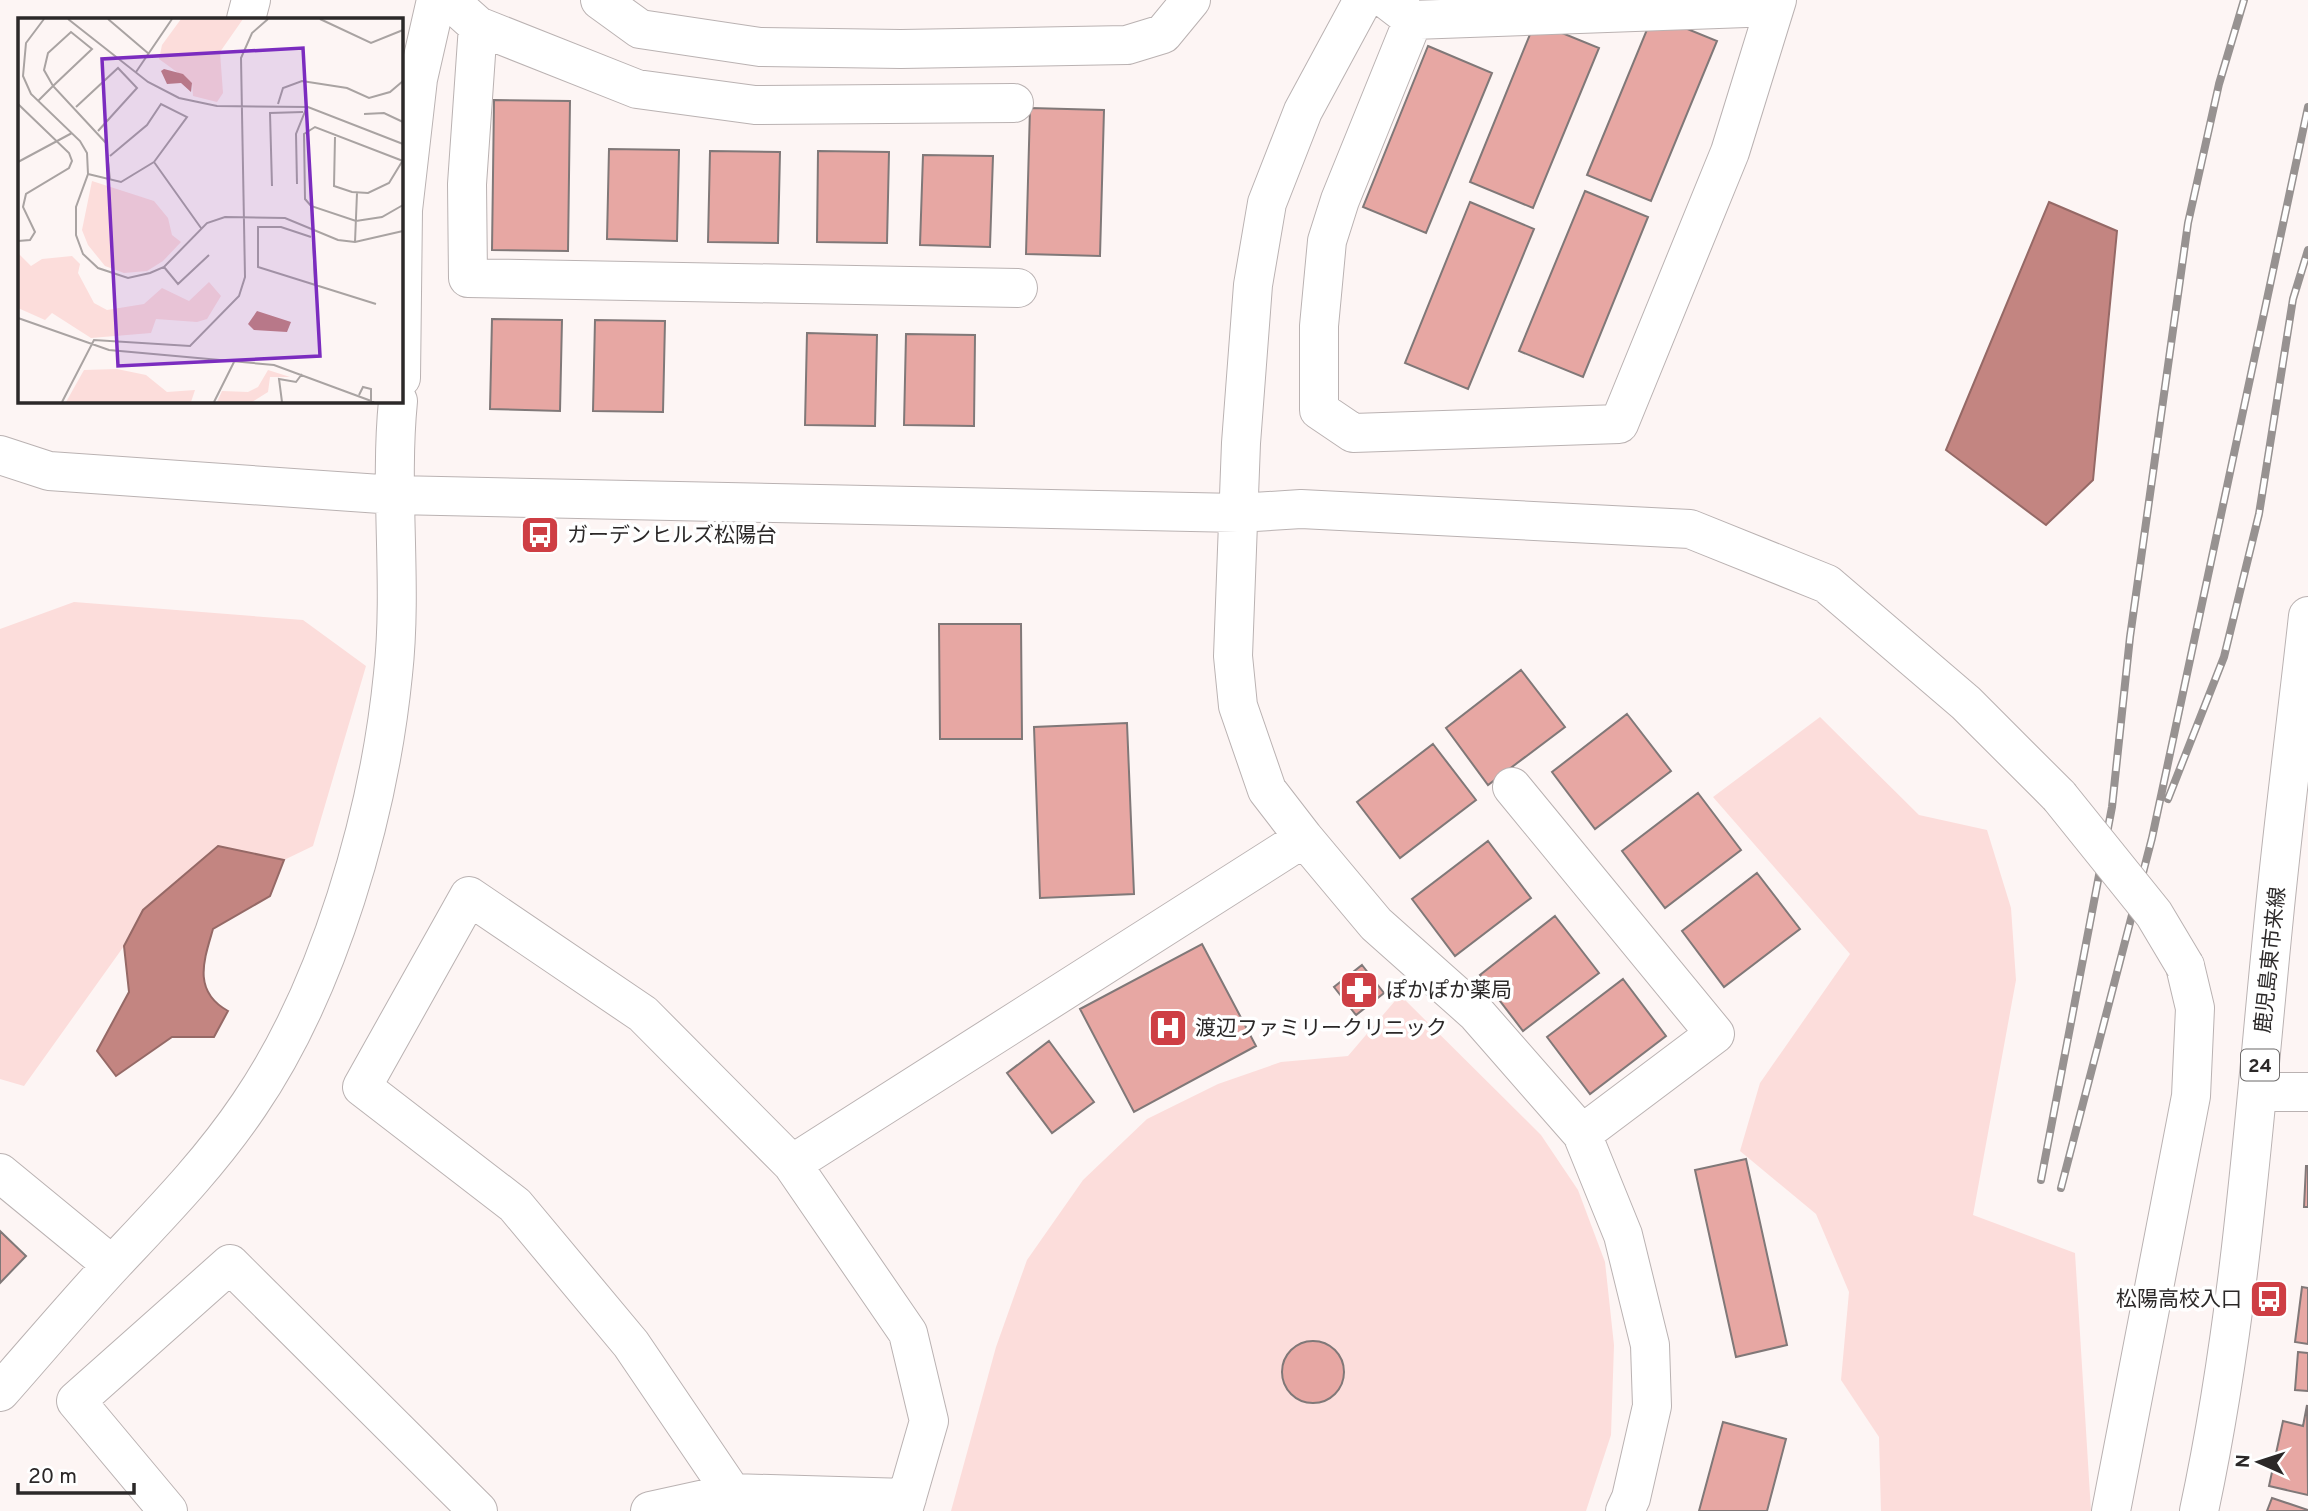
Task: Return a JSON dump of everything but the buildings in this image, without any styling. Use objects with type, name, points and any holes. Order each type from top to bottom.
[{"type":"street","points":[[246,18],[251,0]]},
{"type":"street","points":[[402,209],[418,79],[436,0]]},
{"type":"street","points":[[449,0],[478,26],[637,89],[755,105],[1014,103]]},
{"type":"street","points":[[600,0],[640,29],[760,47],[901,50],[1127,45],[1163,34],[1191,0]]},
{"type":"street","points":[[1363,0],[1303,111],[1267,203],[1253,285],[1238,513],[1233,656],[1238,706],[1267,790],[1304,838],[1376,924],[1476,1013],[1582,1134],[1623,1235],[1650,1345],[1651,1406],[1631,1498],[1625,1511]]},
{"type":"street","points":[[1775,4],[1730,152],[1619,424],[1353,433],[1319,410],[1319,326],[1327,241],[1400,10],[1775,4]]},
{"type":"street","points":[[478,26],[467,184],[468,278],[1018,288]]},
{"type":"street","points":[[0,1392],[193,1178],[250,1105],[292,1029],[325,953],[374,801],[386,732],[394,671],[398,402]]},
{"type":"street","points":[[0,455],[49,471],[395,495],[1238,513],[1301,509],[1690,528],[1828,584],[1966,703],[2059,796],[2154,914],[2185,966],[2195,1008],[2192,1096],[2110,1511]]},
{"type":"street","name":"鹿児島東市来線","points":[[2199,1511],[2220,1414],[2258,1092],[2307,628]]},
{"type":"street","points":[[1512,787],[1715,1034],[1582,1134]]},
{"type":"street","points":[[792,1164],[1304,838]]},
{"type":"street","points":[[650,1511],[732,1493],[905,1505],[929,1421],[908,1333],[792,1164],[643,1014],[469,896],[362,1087],[515,1205],[631,1344],[732,1493]]},
{"type":"street","points":[[2258,1092],[2308,1092]]},
{"type":"street","points":[[0,1173],[112,1265]]},
{"type":"street","points":[[168,1511],[76,1401],[230,1264],[478,1511]]},
{"type":"shaded area","points":[[2049,202],[2117,231],[2093,480],[2046,525],[1946,450]]},
{"type":"shaded area","points":[[74,602],[303,620],[366,666],[313,846],[284,860],[218,846],[143,910],[124,946],[24,1086],[0,1079],[0,629]]},
{"type":"shaded area","points":[[1820,717],[1919,815],[1987,830],[2011,908],[2016,980],[1973,1215],[2075,1253],[2091,1511],[1881,1511],[1879,1437],[1841,1380],[1849,1292],[1816,1214],[1740,1151],[1760,1083],[1850,954],[1713,797]]},
{"type":"shaded area","points":[[218,846],[284,860],[270,896],[213,929],[204,963],[205,984],[209,994],[228,1011],[214,1037],[172,1037],[116,1076],[97,1051],[129,992],[124,946],[143,910]]},
{"type":"shaded area","points":[[1400,995],[1541,1135],[1578,1190],[1605,1262],[1614,1345],[1611,1435],[1586,1511],[951,1511],[996,1347],[1027,1260],[1083,1180],[1147,1119],[1218,1084],[1281,1062],[1348,1056]]},
{"type":"railway","points":[[2041,1180],[2112,807],[2130,637],[2188,223],[2219,84],[2244,0]]},
{"type":"railway","points":[[2061,1188],[2152,838],[2308,107]]},
{"type":"railway","points":[[2168,799],[2224,657],[2259,514],[2293,299],[2308,250]]},
{"type":"place","name":"ガーデンヒルズ松陽台","points":[[540,535]]},
{"type":"place","name":"ぽかぽか薬局","points":[[1359,990]]},
{"type":"place","name":"渡辺ファミリークリニック","points":[[1168,1028]]},
{"type":"place","name":"松陽高校入口","points":[[2269,1299]]}]
